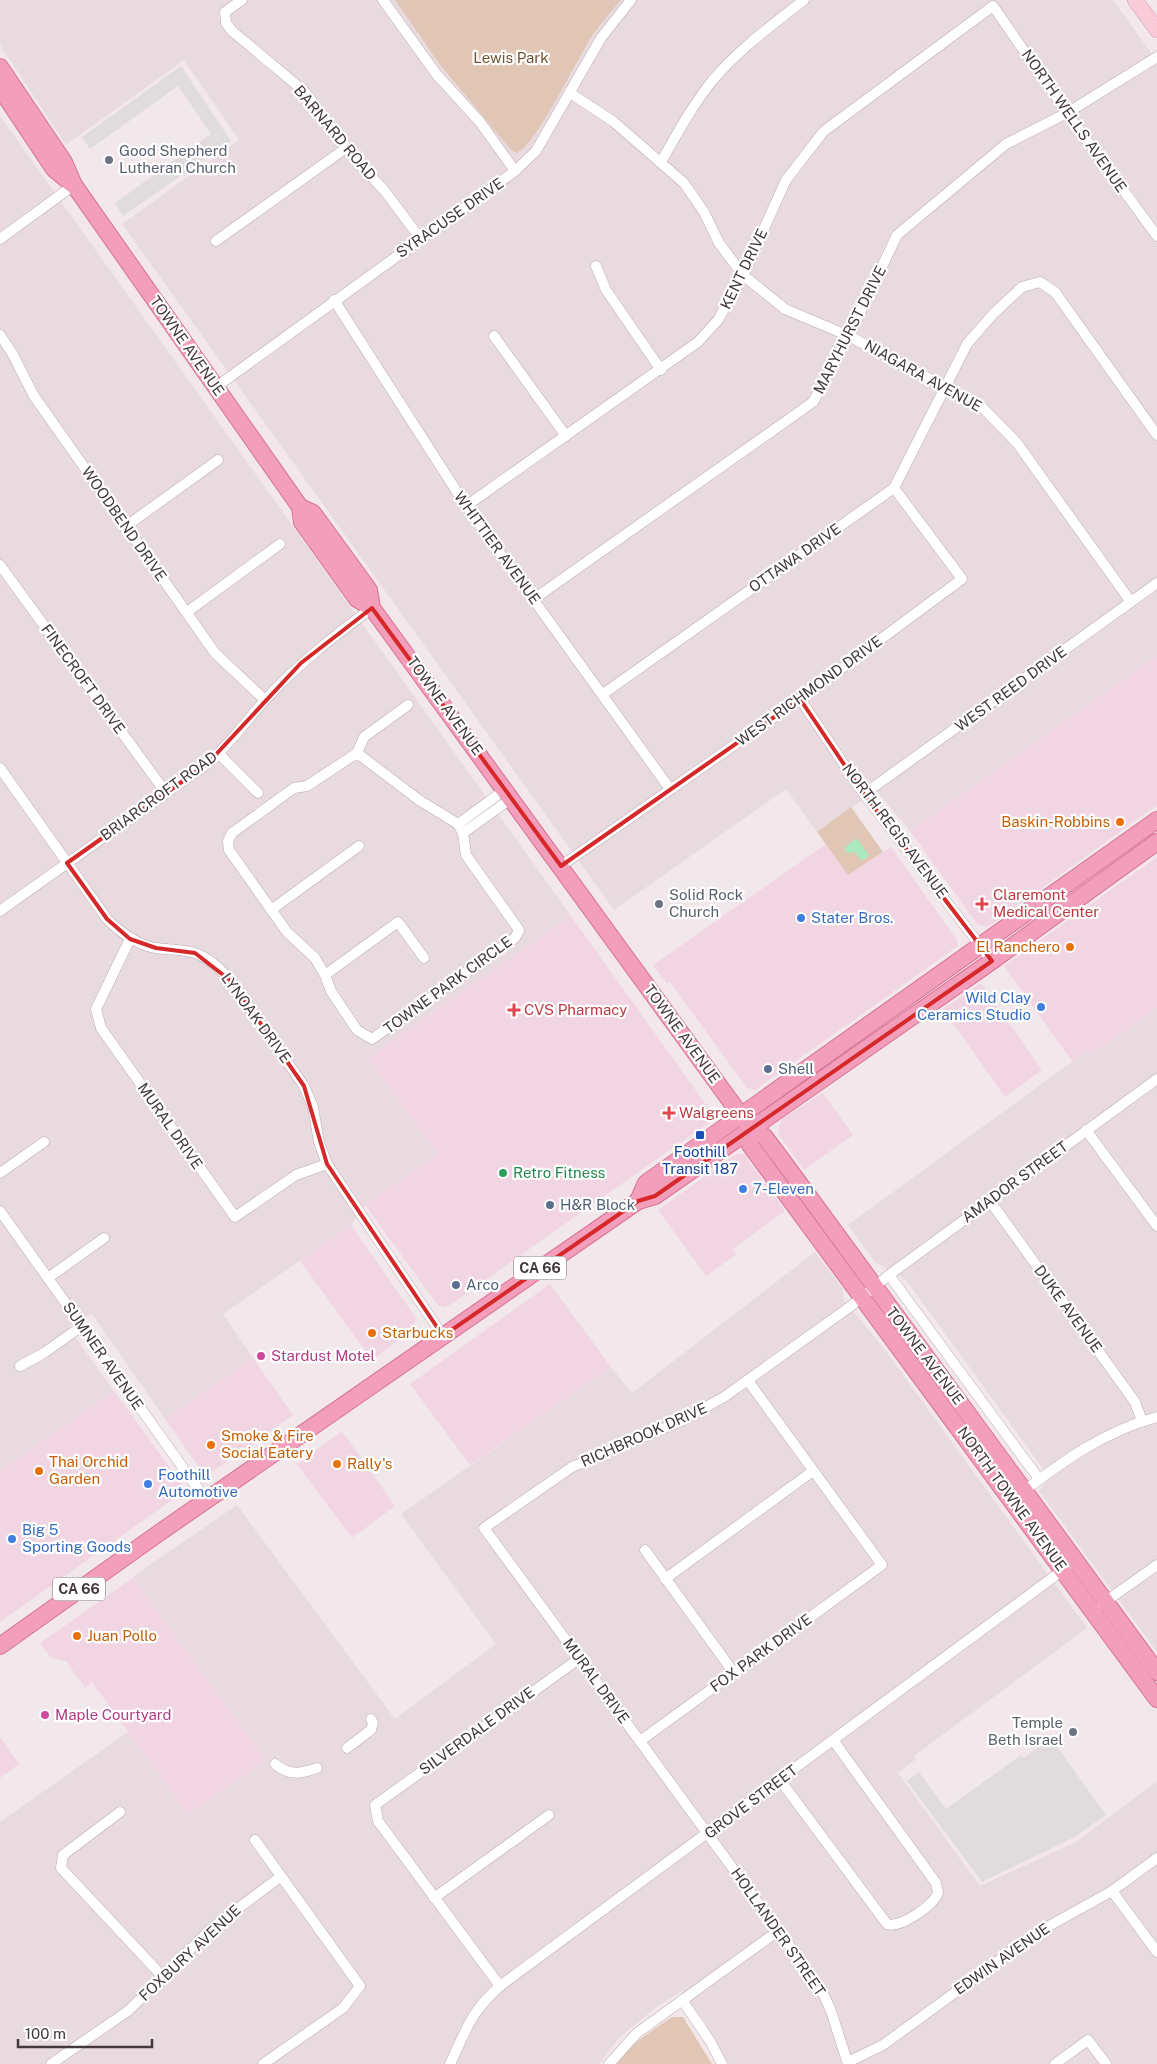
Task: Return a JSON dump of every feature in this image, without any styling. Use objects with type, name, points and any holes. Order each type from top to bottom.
[{"type":"main road","points":[[1135,0],[1157,30]]},
{"type":"main road","name":"TOWNE AVENUE","points":[[0,67],[33,126]]},
{"type":"main road","name":"TOWNE AVENUE","points":[[0,88],[64,162],[74,186],[300,507],[313,513],[368,590],[372,608],[746,1122],[764,1136],[869,1293],[1099,1606],[1157,1672]]},
{"type":"main road","points":[[746,1122],[982,946],[1157,820]]},
{"type":"main road","points":[[746,1122],[992,961],[1157,842]]},
{"type":"main road","name":"CA 66","points":[[0,1646],[206,1500],[638,1201],[646,1183],[746,1122]]},
{"type":"main road","points":[[1099,1606],[1157,1699]]},
{"type":"street","name":"BARNARD ROAD","points":[[242,0],[225,12],[226,23],[232,31],[305,92],[346,148],[384,190],[420,238]]},
{"type":"street","points":[[383,0],[437,75],[480,122],[516,172]]},
{"type":"street","name":"SYRACUSE DRIVE","points":[[216,387],[420,238],[516,172],[536,151],[601,38],[631,0]]},
{"type":"street","points":[[662,162],[692,108],[713,80],[761,33],[804,0]]},
{"type":"street","name":"NORTH WELLS AVENUE","points":[[993,6],[1067,113],[1157,236]]},
{"type":"street","name":"KENT DRIVE","points":[[466,506],[661,370],[698,342],[718,320],[743,275],[786,180],[824,131],[993,6]]},
{"type":"street","name":"MARYHURST DRIVE","points":[[534,600],[813,402],[849,336],[897,235],[1006,144],[1067,113],[1157,58]]},
{"type":"street","name":"NIAGARA AVENUE","points":[[570,93],[614,122],[684,183],[704,212],[720,243],[743,275],[785,309],[849,336],[982,407],[1002,426],[1131,602]]},
{"type":"street","points":[[216,241],[346,148]]},
{"type":"street","points":[[0,239],[74,186]]},
{"type":"street","points":[[596,266],[606,290],[661,370]]},
{"type":"street","name":"OTTAWA DRIVE","points":[[603,694],[894,488],[947,387],[967,344],[993,314],[1022,288],[1040,282],[1055,292],[1157,435]]},
{"type":"street","name":"WHITTIER AVENUE","points":[[334,300],[466,506],[670,789]]},
{"type":"street","name":"WOODBEND DRIVE","points":[[0,335],[12,353],[34,396],[215,653],[265,700]]},
{"type":"street","points":[[494,336],[566,436]]},
{"type":"street","points":[[125,526],[218,460]]},
{"type":"street","name":"WEST RICHMOND DRIVE","points":[[561,866],[800,700],[962,579],[894,488]]},
{"type":"street","points":[[187,612],[280,544]]},
{"type":"street","name":"FINECROFT DRIVE","points":[[0,565],[166,793]]},
{"type":"street","name":"WEST REED DRIVE","points":[[864,794],[1157,583]]},
{"type":"street","name":"BRIARCROFT ROAD","points":[[0,911],[219,754],[265,700],[313,652],[372,608]]},
{"type":"street","name":"NORTH REGIS AVENUE","points":[[800,700],[864,794],[992,961]]},
{"type":"street","points":[[408,705],[364,737],[357,753],[418,800],[460,829],[509,794]]},
{"type":"street","name":"TOWNE PARK CIRCLE","points":[[357,753],[306,786],[294,788],[232,833],[228,842],[229,850],[287,932],[315,958],[325,975],[331,992],[358,1030],[372,1039],[515,938],[518,930],[466,855],[460,829]]},
{"type":"street","points":[[219,754],[258,793]]},
{"type":"street","name":"LYNOAK DRIVE","points":[[0,768],[107,920],[130,939],[156,948],[195,953],[221,969],[304,1086],[313,1107],[319,1142],[326,1164],[443,1336]]},
{"type":"street","points":[[271,910],[360,846]]},
{"type":"street","points":[[325,975],[398,922],[424,958]]},
{"type":"street","name":"MURAL DRIVE","points":[[130,939],[96,1010],[101,1028],[235,1217],[296,1174],[326,1164]]},
{"type":"street","name":"AMADOR STREET","points":[[869,1293],[889,1275],[1157,1079]]},
{"type":"street","points":[[1086,1130],[1157,1226]]},
{"type":"street","points":[[0,1173],[44,1142]]},
{"type":"street","name":"DUKE AVENUE","points":[[990,1201],[1135,1402],[1142,1421]]},
{"type":"street","name":"SUMNER AVENUE","points":[[0,1211],[3,1223],[48,1278],[206,1500]]},
{"type":"street","points":[[48,1278],[104,1238]]},
{"type":"street","points":[[889,1275],[1039,1479]]},
{"type":"street","name":"RICHBROOK DRIVE","points":[[484,1528],[572,1467],[692,1416],[749,1382],[869,1293]]},
{"type":"street","points":[[20,1366],[44,1353],[82,1326]]},
{"type":"street","points":[[665,1579],[813,1471],[749,1382]]},
{"type":"street","points":[[1018,1494],[1081,1449],[1118,1429],[1157,1417]]},
{"type":"street","name":"FOX PARK DRIVE","points":[[640,1741],[882,1565],[813,1471]]},
{"type":"street","name":"MURAL DRIVE","points":[[484,1528],[708,1834]]},
{"type":"street","points":[[645,1550],[734,1672]]},
{"type":"street","name":"GROVE STREET","points":[[450,2064],[470,2018],[484,2000],[500,1986],[1070,1565]]},
{"type":"street","points":[[1099,1606],[1157,1565]]},
{"type":"street","name":"SILVERDALE DRIVE","points":[[434,1898],[378,1821],[375,1805],[580,1658]]},
{"type":"street","points":[[347,1748],[371,1730],[373,1723],[371,1719]]},
{"type":"street","points":[[780,1780],[887,1924],[892,1926],[904,1923],[934,1901],[938,1893],[936,1883],[833,1740]]},
{"type":"street","points":[[275,1764],[293,1774],[302,1774],[317,1768]]},
{"type":"street","points":[[120,1812],[63,1855],[60,1868],[164,1978]]},
{"type":"street","points":[[500,1986],[434,1898],[549,1815]]},
{"type":"street","name":"HOLLANDER STREET","points":[[708,1834],[821,1989],[831,2011],[848,2063]]},
{"type":"street","points":[[255,1840],[280,1878],[350,1969],[360,1986],[343,2008],[263,2064]]},
{"type":"street","name":"EDWIN AVENUE","points":[[848,2063],[883,2045],[1038,1932],[1112,1891],[1157,1858]]},
{"type":"street","name":"FOXBURY AVENUE","points":[[51,2064],[128,2010],[164,1978],[213,1927],[280,1878]]},
{"type":"street","points":[[1112,1891],[1157,1952]]},
{"type":"street","points":[[609,2064],[637,2032],[778,1930]]},
{"type":"street","points":[[682,2000],[710,2041],[722,2064]]},
{"type":"street","points":[[1055,2064],[1088,2040],[1106,2064]]},
{"type":"highlighted area","points":[[372,608],[561,866],[800,699],[864,794],[992,961],[655,1196],[638,1201],[443,1336],[327,1164],[304,1086],[231,981],[195,953],[156,948],[130,939],[107,919],[67,863],[207,764],[301,663]]},
{"type":"shaded area","points":[[0,0],[1113,0],[1157,61],[1157,656],[910,831],[876,790],[817,832],[786,789],[614,910],[122,224],[239,140],[184,60],[66,145],[0,45]]},
{"type":"shaded area","points":[[181,66],[231,141],[123,216],[115,203],[211,134],[178,86],[90,149],[82,137]]},
{"type":"shaded area","points":[[0,116],[571,916],[369,1058],[438,1154],[365,1205],[351,1225],[223,1314],[253,1358],[165,1419],[92,1314],[68,1327],[114,1391],[0,1471]]},
{"type":"shaded area","points":[[1157,656],[1157,805],[988,927],[977,924],[910,831]]},
{"type":"shaded area","points":[[857,838],[869,856],[861,861],[854,851],[848,854],[844,848]]},
{"type":"shaded area","points":[[826,844],[848,875],[891,847],[957,940],[958,946],[755,1090],[747,1088],[670,982],[667,984],[653,965]]},
{"type":"shaded area","points":[[1157,857],[1157,1008],[1091,1055],[1088,1050],[1072,1061],[1004,966]]},
{"type":"shaded area","points":[[571,916],[712,1113],[711,1121],[450,1305],[443,1307],[437,1304],[365,1205],[438,1154],[368,1058]]},
{"type":"shaded area","points":[[981,983],[1042,1070],[1005,1097],[943,1009]]},
{"type":"shaded area","points":[[1157,1008],[1157,1652],[1039,1491],[1049,1477],[906,1280],[875,1262],[848,1225],[1088,1050],[1092,1055]]},
{"type":"shaded area","points":[[823,1093],[853,1135],[804,1170],[779,1135],[778,1129],[782,1119]]},
{"type":"shaded area","points":[[736,1154],[744,1154],[785,1211],[733,1249],[737,1254],[706,1276],[658,1210]]},
{"type":"shaded area","points":[[351,1225],[416,1318],[414,1329],[372,1360],[300,1261]]},
{"type":"shaded area","points":[[815,1252],[843,1289],[843,1299],[882,1346],[1087,1628],[914,1756],[916,1759],[898,1773],[980,1886],[1076,1842],[1157,1781],[1157,2064],[729,2064],[704,2021],[682,1991],[659,2005],[618,2039],[599,2064],[0,2064],[0,1822],[128,1732],[188,1814],[265,1759],[133,1578],[135,1575],[237,1505],[395,1719],[496,1644],[401,1514],[611,1367],[632,1393]]},
{"type":"shaded area","points":[[550,1284],[611,1367],[470,1465],[410,1384]]},
{"type":"shaded area","points":[[253,1358],[293,1415],[212,1472],[202,1471],[165,1419]]},
{"type":"shaded area","points":[[114,1391],[181,1483],[179,1495],[0,1622],[0,1471]]},
{"type":"shaded area","points":[[342,1431],[395,1506],[352,1538],[297,1464]]},
{"type":"shaded area","points":[[133,1578],[266,1760],[188,1814],[92,1682],[85,1688],[66,1661],[51,1658],[40,1643]]},
{"type":"shaded area","points":[[0,1737],[19,1764],[0,1778]]},
{"type":"shaded area","points":[[1051,1738],[1106,1815],[1075,1837],[982,1882],[907,1781],[919,1772],[946,1809],[1021,1755],[1024,1758]]},
{"type":"green space","name":"Lewis Park","points":[[395,0],[621,0],[594,33],[536,134],[517,153],[511,150],[441,66]]},
{"type":"green space","points":[[851,807],[883,852],[848,875],[817,832]]},
{"type":"green space","points":[[672,2017],[683,2017],[712,2064],[617,2064],[649,2032]]},
{"type":"place","name":"Good Shepherd Lutheran Church","points":[[109,160]]},
{"type":"place","name":"Baskin-Robbins","points":[[1120,822]]},
{"type":"place","name":"Solid Rock Church","points":[[659,904]]},
{"type":"place","name":"Claremont Medical Center","points":[[982,904]]},
{"type":"place","name":"Stater Bros.","points":[[801,918]]},
{"type":"place","name":"El Ranchero","points":[[1070,947]]},
{"type":"place","name":"Wild Clay Ceramics Studio","points":[[1041,1007]]},
{"type":"place","name":"CVS Pharmacy","points":[[514,1010]]},
{"type":"place","name":"Shell","points":[[768,1069]]},
{"type":"place","name":"Walgreens","points":[[669,1113]]},
{"type":"place","name":"Foothill Transit 187","points":[[700,1135]]},
{"type":"place","name":"Retro Fitness","points":[[503,1173]]},
{"type":"place","name":"7-Eleven","points":[[743,1189]]},
{"type":"place","name":"H&R Block","points":[[550,1205]]},
{"type":"place","name":"Arco","points":[[456,1285]]},
{"type":"place","name":"Starbucks","points":[[372,1333]]},
{"type":"place","name":"Stardust Motel","points":[[261,1356]]},
{"type":"place","name":"Smoke & Fire Social Eatery","points":[[211,1445]]},
{"type":"place","name":"Rally's","points":[[337,1464]]},
{"type":"place","name":"Thai Orchid Garden","points":[[39,1471]]},
{"type":"place","name":"Foothill Automotive","points":[[148,1484]]},
{"type":"place","name":"Big 5 Sporting Goods","points":[[12,1539]]},
{"type":"place","name":"Juan Pollo","points":[[77,1636]]},
{"type":"place","name":"Maple Courtyard","points":[[45,1715]]},
{"type":"place","name":"Temple Beth Israel","points":[[1073,1732]]}]
